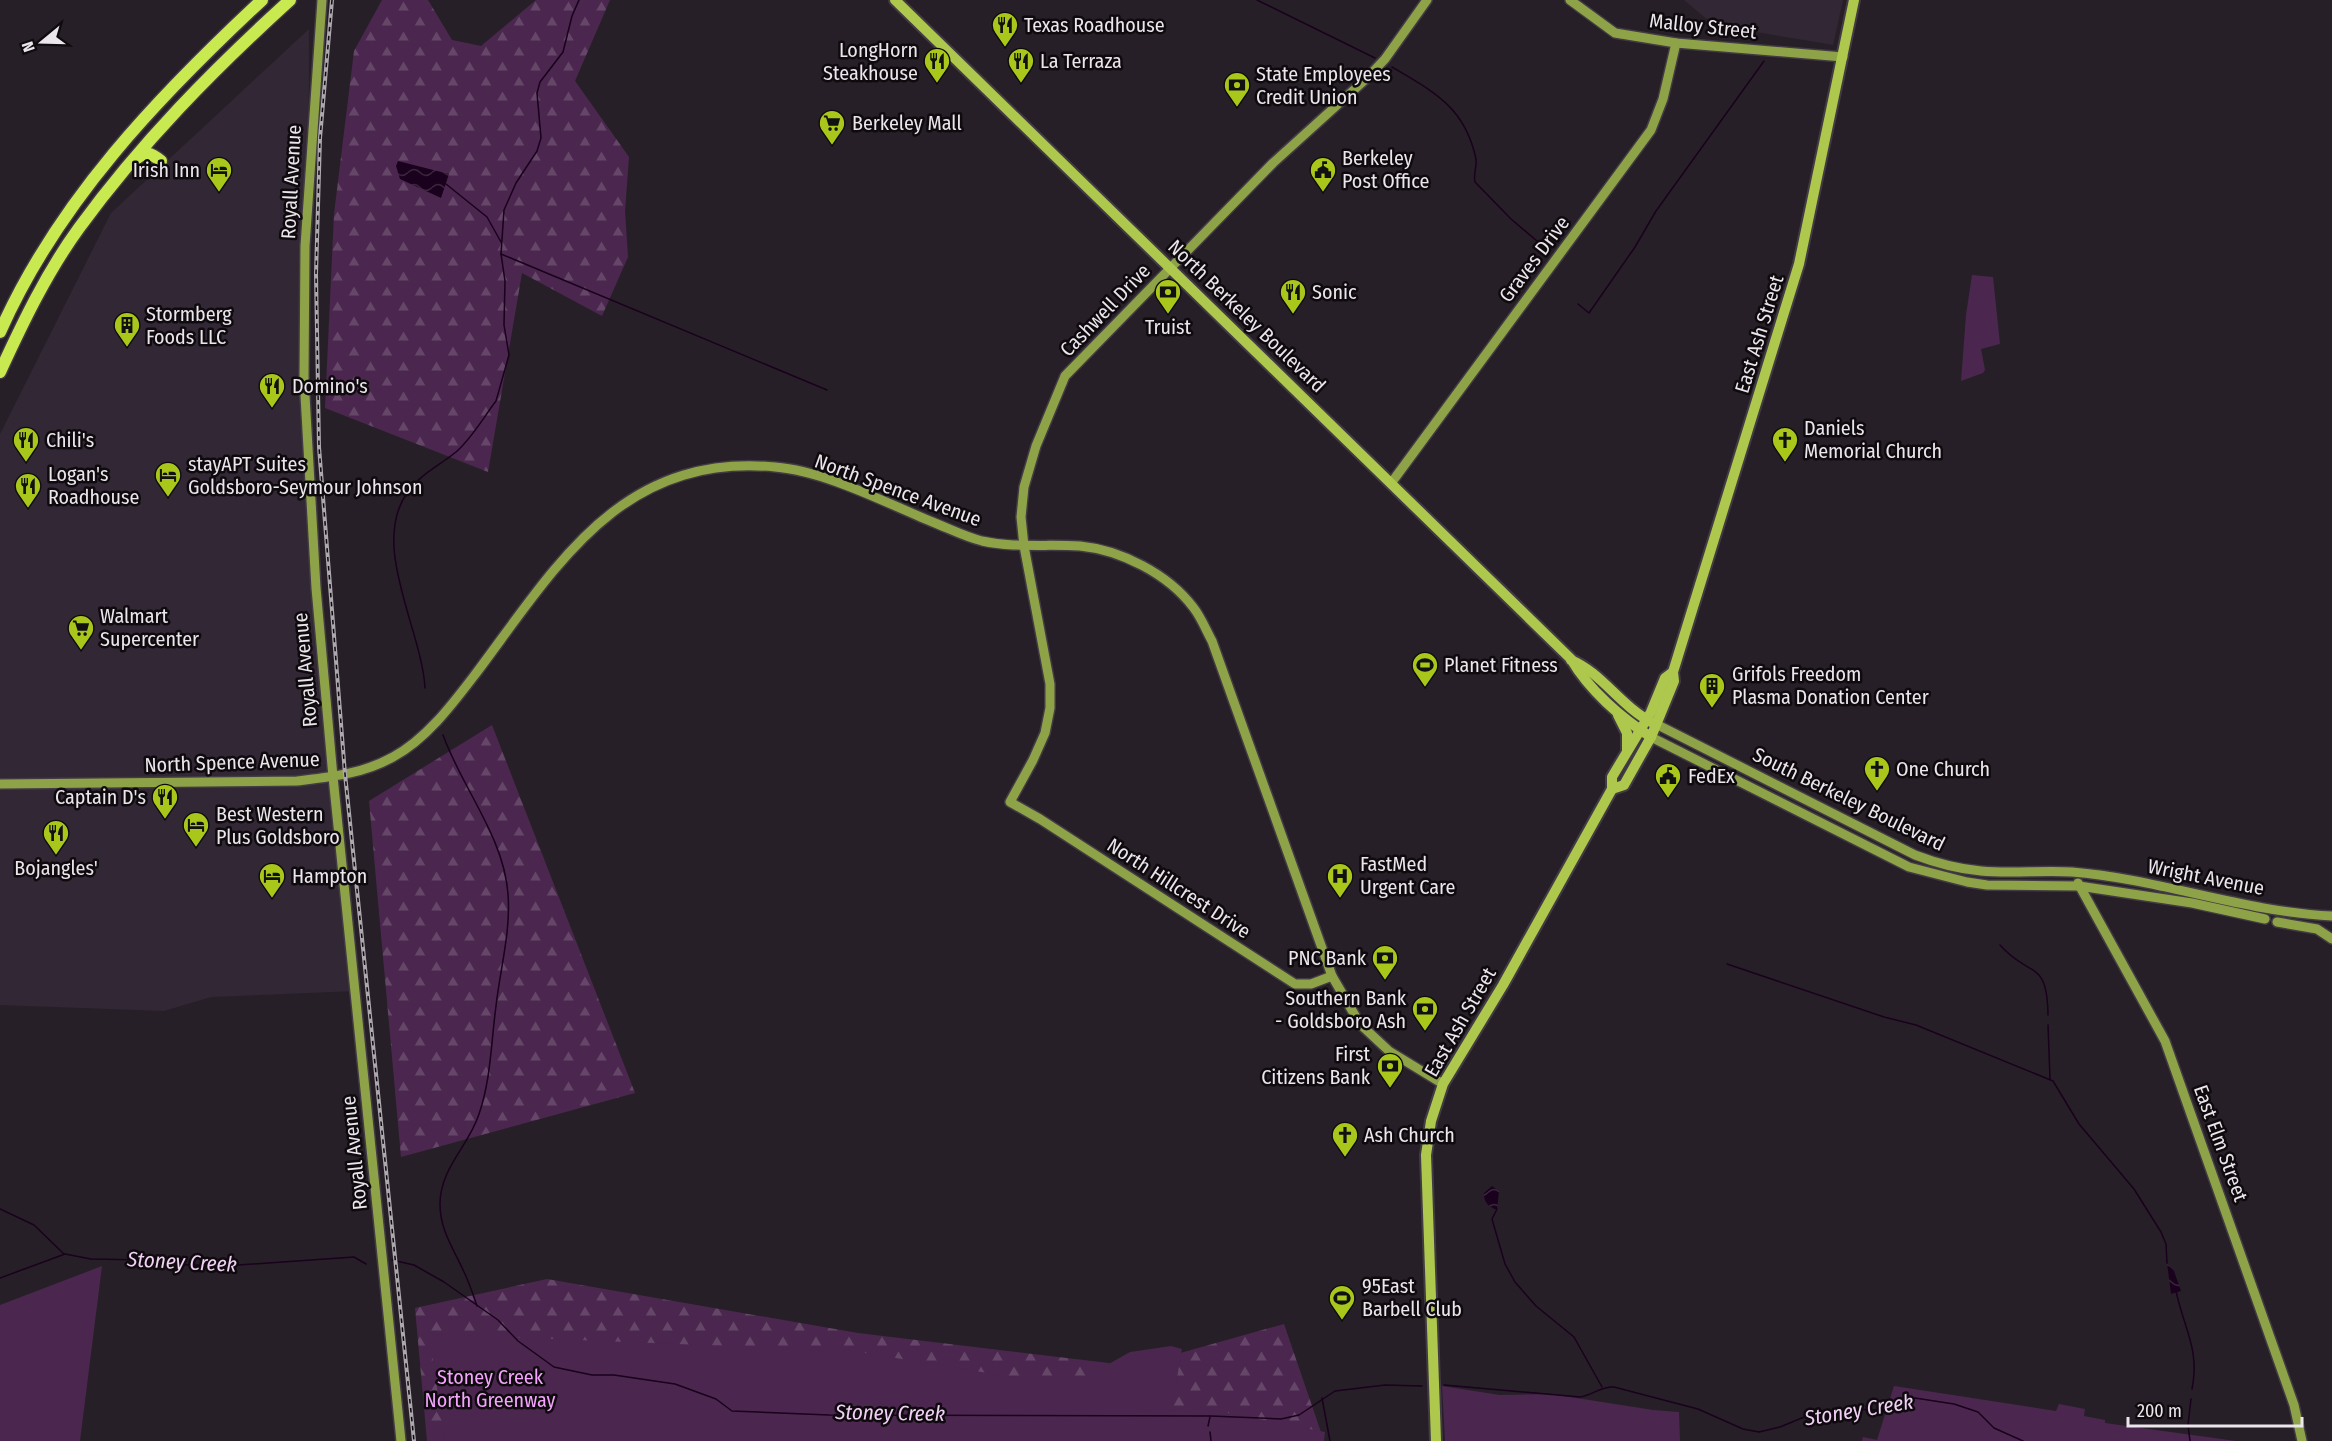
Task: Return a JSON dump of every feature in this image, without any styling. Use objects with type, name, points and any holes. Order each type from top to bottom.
[{"type":"highway","points":[[0,332],[61,223],[125,137],[210,49],[262,0]]},
{"type":"highway","points":[[0,372],[26,316],[78,229],[123,171],[154,134],[222,62],[290,0]]},
{"type":"highway","points":[[123,171],[146,153],[152,154],[161,161],[152,147],[154,134]]},
{"type":"main road","name":"North Berkeley Boulevard","points":[[895,0],[1392,482],[1571,659],[1579,673],[1615,709],[1651,737]]},
{"type":"main road","name":"East Ash Street","points":[[1612,789],[1624,785],[1651,737],[1651,722],[1665,678],[1673,672],[1769,368],[1799,264],[1854,0]]},
{"type":"main road","name":"North Berkeley Boulevard","points":[[1571,659],[1585,665],[1631,711],[1651,722]]},
{"type":"main road","points":[[1615,709],[1627,733],[1626,755]]},
{"type":"main road","name":"East Ash Street","points":[[1436,1441],[1426,1155],[1431,1121],[1443,1084],[1503,985],[1612,789],[1612,777],[1641,731],[1651,722]]},
{"type":"street","name":"Royall Avenue","points":[[321,0],[305,246],[304,378],[316,588],[333,777],[401,1441]]},
{"type":"street","name":"Cashwell Drive","points":[[1010,802],[1034,760],[1045,733],[1050,708],[1050,684],[1024,546],[1021,517],[1025,480],[1036,446],[1065,376],[1273,163],[1368,78],[1385,59],[1427,0]]},
{"type":"street","name":"Malloy Street","points":[[1570,0],[1615,33],[1676,44],[1843,57]]},
{"type":"street","name":"Graves Drive","points":[[1392,482],[1651,130],[1663,99],[1676,44]]},
{"type":"street","name":"North Spence Avenue","points":[[0,784],[255,782],[333,777],[368,768],[402,751],[449,708],[562,558],[608,513],[658,482],[719,468],[776,467],[834,482],[981,541],[1024,546],[1082,546],[1133,561],[1168,583],[1193,606],[1212,641],[1332,976],[1360,1024],[1389,1051],[1443,1084]]},
{"type":"street","name":"South Berkeley Boulevard","points":[[1651,722],[1915,855],[1941,864],[1981,871],[2072,872]]},
{"type":"street","name":"South Berkeley Boulevard","points":[[1651,737],[1909,867],[1941,878],[1987,885],[2079,886]]},
{"type":"street","name":"North Hillcrest Drive","points":[[1010,802],[1047,823],[1295,984],[1311,984],[1332,976]]},
{"type":"street","name":"East Elm Street","points":[[2072,872],[2165,1041],[2294,1405],[2302,1441]]},
{"type":"street","name":"Wright Avenue","points":[[2072,872],[2175,887],[2242,904],[2332,916]]},
{"type":"street","name":"Wright Avenue","points":[[2079,886],[2192,903],[2265,920]]},
{"type":"street","name":"Wright Avenue","points":[[2277,922],[2317,930],[2332,939]]},
{"type":"shaded area","points":[[1684,0],[1843,0],[1833,45],[1714,25]]},
{"type":"shaded area","points":[[309,29],[308,446],[356,991],[211,997],[164,1011],[0,1005],[0,434],[111,213]]},
{"type":"green space","points":[[382,0],[428,0],[452,40],[481,46],[536,0],[610,0],[575,81],[629,157],[625,211],[628,257],[602,316],[522,273],[488,472],[325,408],[334,214],[354,51]]},
{"type":"green space","points":[[1972,275],[1993,277],[2000,344],[1981,349],[1985,370],[1983,373],[1961,381],[1966,315]]},
{"type":"green space","points":[[492,725],[635,1093],[401,1157],[369,801]]},
{"type":"green space","points":[[102,1266],[80,1441],[0,1441],[0,1305]]},
{"type":"green space","name":"Stoney Creek North Greenway","points":[[547,1279],[858,1333],[1134,1366],[1284,1324],[1324,1441],[427,1441],[415,1308]]},
{"type":"green space","name":"Stoney Creek North Greenway","points":[[429,1334],[853,1351],[1037,1381],[1084,1378],[1130,1352],[1171,1346],[1182,1349],[1172,1407],[1198,1407],[1325,1432],[1324,1441],[445,1441]]},
{"type":"green space","points":[[1442,1386],[1500,1395],[1551,1394],[1679,1412],[1680,1441],[1445,1441]]},
{"type":"green space","points":[[1894,1386],[2056,1411],[2059,1404],[2085,1409],[2084,1416],[2105,1420],[2105,1423],[2236,1441],[1862,1441],[1863,1437],[1877,1440]]},
{"type":"water","points":[[398,161],[449,174],[441,198],[400,179],[396,166]]},
{"type":"water","points":[[1492,1186],[1499,1191],[1497,1210],[1489,1206],[1484,1199],[1484,1193]]},
{"type":"water","points":[[2167,1263],[2174,1271],[2181,1291],[2171,1294]]},
{"type":"waterway","points":[[425,688],[422,665],[396,563],[394,538],[397,514],[412,487],[462,446],[496,401],[509,355],[504,325],[505,281],[501,254],[504,210],[516,183],[537,151],[541,138],[537,93],[540,82],[563,52],[572,16],[579,0]]},
{"type":"waterway","points":[[1257,0],[1375,58]]},
{"type":"waterway","points":[[1578,304],[1589,313],[1635,247],[1656,211],[1764,61]]},
{"type":"waterway","points":[[1392,67],[1434,93],[1456,114],[1471,141],[1476,159],[1475,182],[1511,219],[1537,241]]},
{"type":"waterway","points":[[446,184],[487,217],[501,242]]},
{"type":"waterway","points":[[501,254],[827,390]]},
{"type":"waterway","points":[[443,735],[499,853],[505,873],[509,908],[483,1101],[474,1126],[450,1168],[441,1191],[442,1223],[468,1280],[477,1306]]},
{"type":"waterway","points":[[2000,945],[2040,977],[2047,997],[2048,1015]]},
{"type":"waterway","points":[[1727,964],[1884,1017],[1916,1025],[2053,1081],[2079,1124],[2134,1189],[2161,1232],[2166,1244],[2167,1263]]},
{"type":"waterway","points":[[2048,1025],[2050,1079]]},
{"type":"waterway","points":[[0,1209],[34,1225],[64,1254]]},
{"type":"waterway","points":[[1497,1209],[1492,1219],[1505,1264],[1515,1282],[1536,1306],[1574,1337],[1602,1387]]},
{"type":"waterway","name":"Stoney Creek","points":[[0,1278],[65,1254],[91,1259],[145,1260],[162,1264],[224,1266],[354,1257],[366,1264]]},
{"type":"waterway","name":"Stoney Creek","points":[[392,1260],[414,1265],[444,1282],[498,1320],[518,1341],[554,1367],[592,1375],[614,1375],[675,1384],[716,1399],[732,1411],[829,1415],[1211,1416],[1281,1419],[1299,1415],[1335,1391],[1385,1385],[1422,1386]]},
{"type":"waterway","points":[[2176,1291],[2193,1350],[2192,1389]]},
{"type":"waterway","name":"Stoney Creek","points":[[1444,1385],[1580,1397],[1614,1387],[1698,1409],[1743,1429],[1759,1432],[1780,1427],[1814,1413],[1847,1409],[1876,1410],[1915,1398],[1954,1404],[1978,1412],[1994,1428],[2023,1441]]},
{"type":"waterway","points":[[1322,1398],[1330,1441]]},
{"type":"waterway","points":[[2190,1441],[2188,1425],[2191,1399]]},
{"type":"waterway","points":[[1208,1426],[1210,1417]]},
{"type":"waterway","points":[[1210,1432],[1211,1441]]},
{"type":"railway","points":[[332,0],[320,138],[316,274],[319,447],[345,774],[414,1441]]},
{"type":"place","name":"Texas Roadhouse","points":[[1005,48]]},
{"type":"place","name":"LongHorn Steakhouse","points":[[937,84]]},
{"type":"place","name":"La Terraza","points":[[1021,84]]},
{"type":"place","name":"State Employees Credit Union","points":[[1237,108]]},
{"type":"place","name":"Berkeley Mall","points":[[832,146]]},
{"type":"place","name":"Irish Inn","points":[[219,193]]},
{"type":"place","name":"Berkeley Post Office","points":[[1323,193]]},
{"type":"place","name":"Truist","points":[[1168,315]]},
{"type":"place","name":"Sonic","points":[[1293,315]]},
{"type":"place","name":"Stormberg Foods LLC","points":[[127,348]]},
{"type":"place","name":"Domino's","points":[[272,409]]},
{"type":"place","name":"Chili's","points":[[26,463]]},
{"type":"place","name":"Daniels Memorial Church","points":[[1785,463]]},
{"type":"place","name":"stayAPT Suites Goldsboro-Seymour Johnson","points":[[168,498]]},
{"type":"place","name":"Logan's Roadhouse","points":[[28,509]]},
{"type":"place","name":"Walmart Supercenter","points":[[81,651]]},
{"type":"place","name":"Planet Fitness","points":[[1425,688]]},
{"type":"place","name":"Grifols Freedom Plasma Donation Center","points":[[1712,709]]},
{"type":"place","name":"One Church","points":[[1877,792]]},
{"type":"place","name":"FedEx","points":[[1668,799]]},
{"type":"place","name":"Captain D's","points":[[165,820]]},
{"type":"place","name":"Best Western Plus Goldsboro","points":[[196,848]]},
{"type":"place","name":"Bojangles'","points":[[56,856]]},
{"type":"place","name":"Hampton","points":[[272,899]]},
{"type":"place","name":"FastMed Urgent Care","points":[[1340,899]]},
{"type":"place","name":"PNC Bank","points":[[1385,981]]},
{"type":"place","name":"Southern Bank - Goldsboro Ash","points":[[1425,1032]]},
{"type":"place","name":"First Citizens Bank","points":[[1390,1089]]},
{"type":"place","name":"Ash Church","points":[[1345,1158]]},
{"type":"place","name":"95East Barbell Club","points":[[1342,1321]]}]
